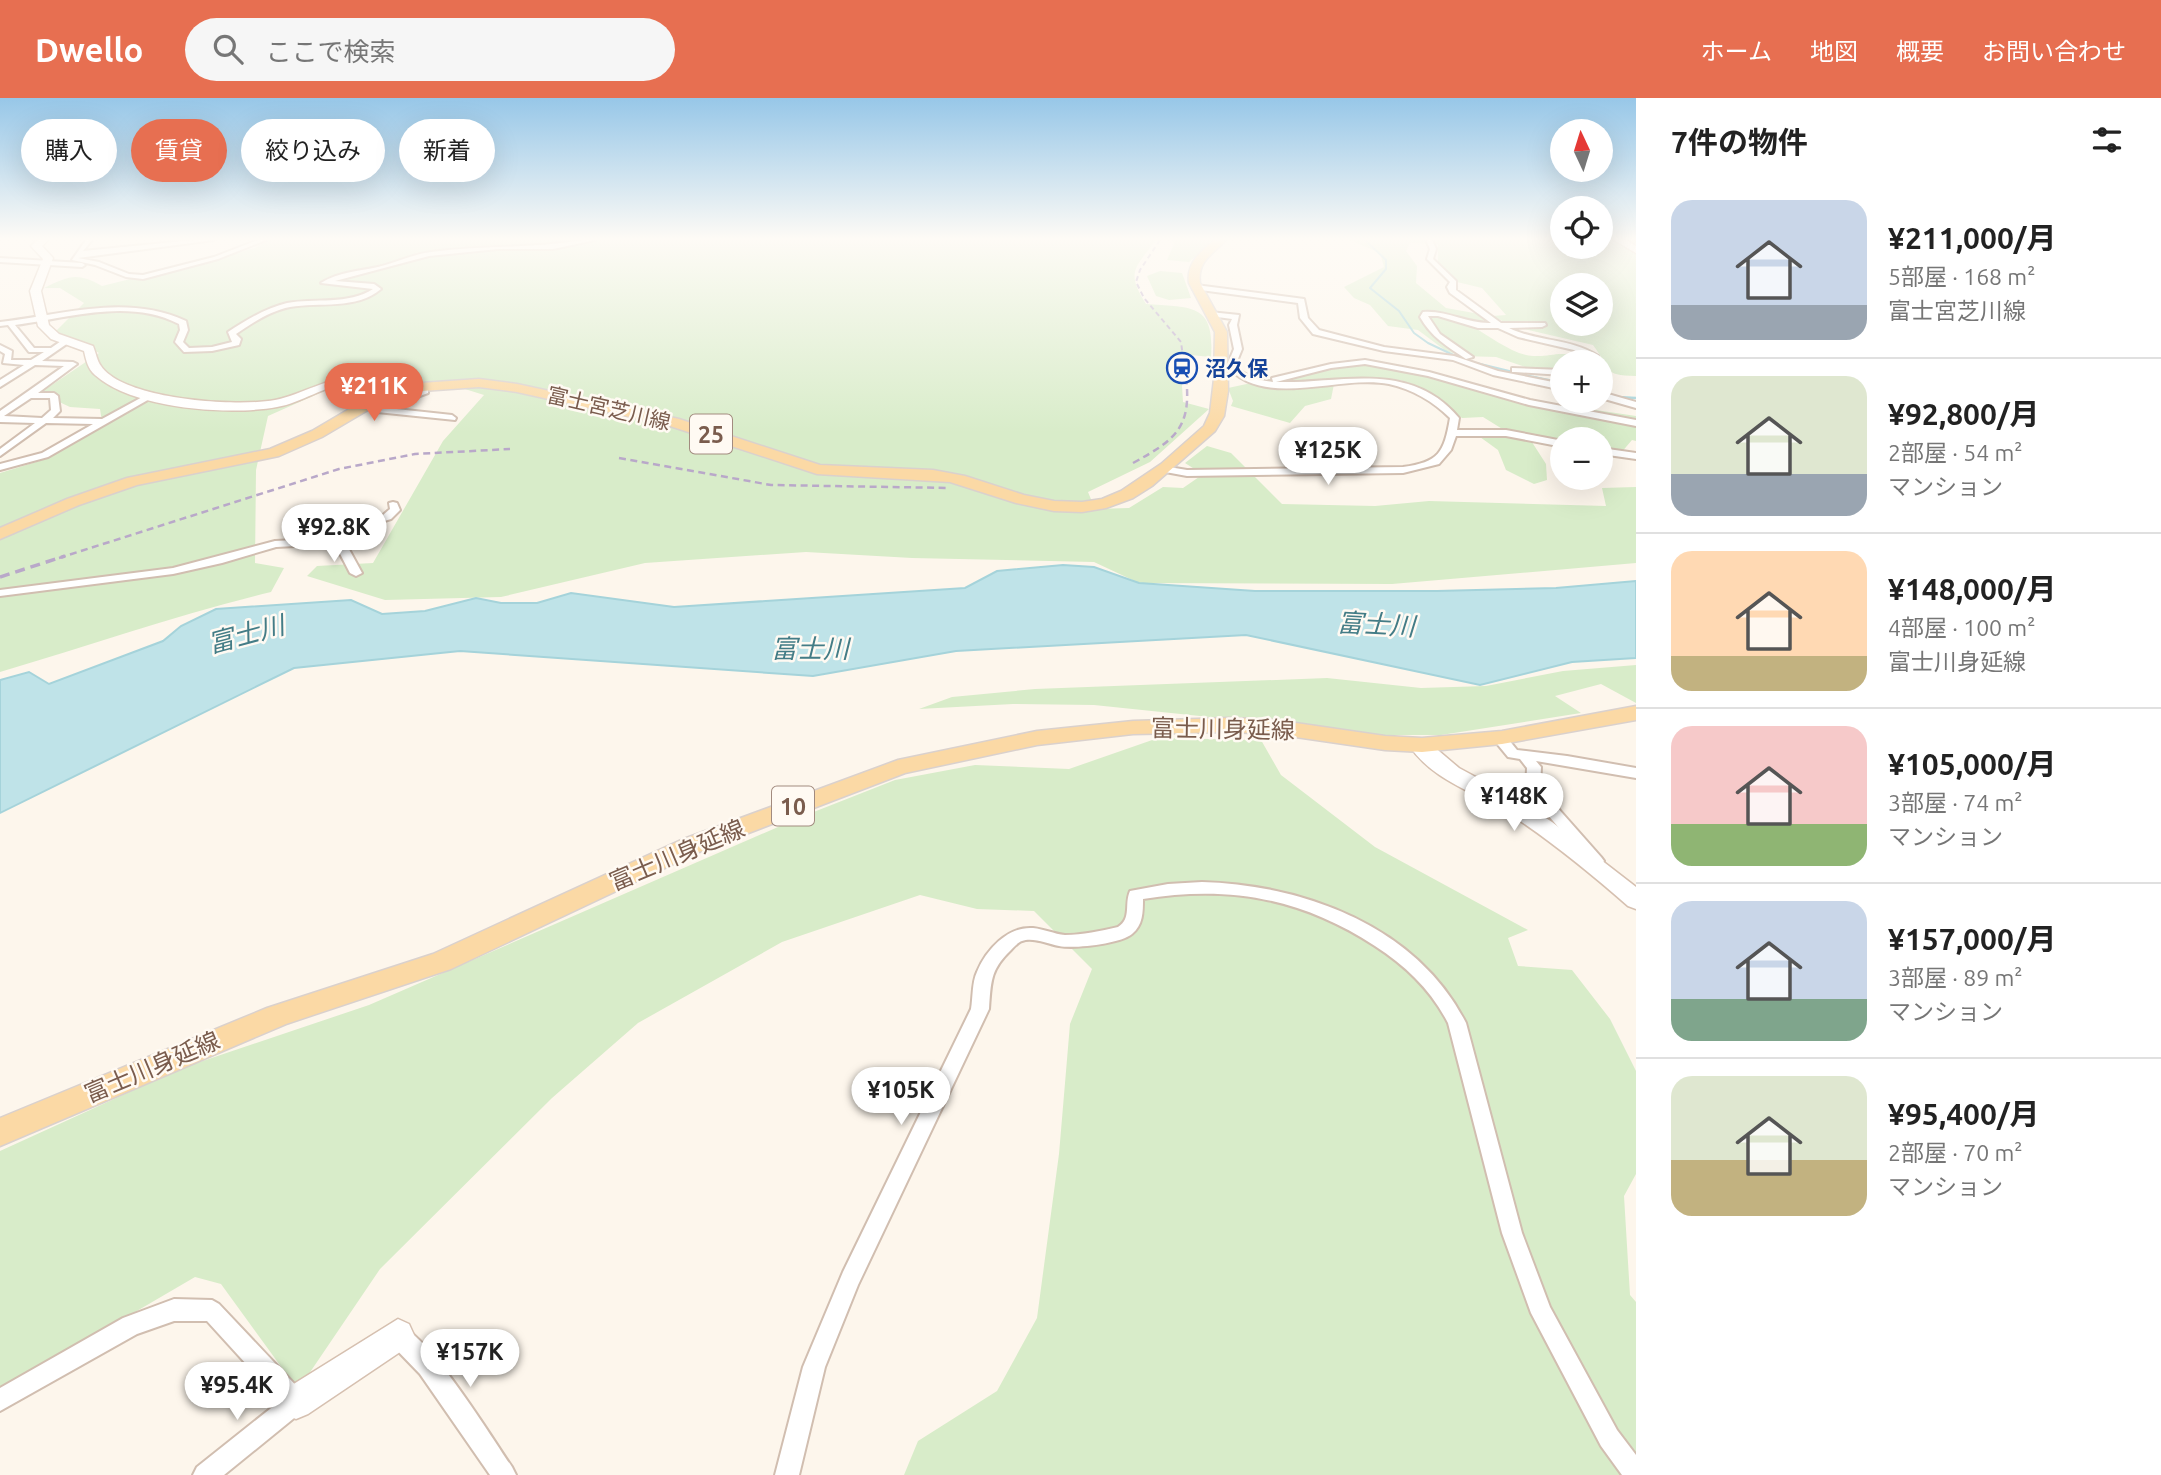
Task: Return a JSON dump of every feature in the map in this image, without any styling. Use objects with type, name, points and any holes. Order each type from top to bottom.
[{"type":"main road","name":"富士宮芝川線","points":[[0,534],[74,502],[133,481],[252,459],[291,447],[388,395],[421,387],[480,383],[517,388],[674,422],[817,469],[860,475],[950,477],[1051,506],[1082,507],[1122,498],[1163,469],[1210,428],[1219,410],[1222,330],[1207,304]]},
{"type":"main road","name":"富士川身延線","points":[[0,1132],[277,1016],[442,962],[690,846],[898,767],[930,758],[980,748],[1146,726],[1275,727],[1419,745],[1499,737],[1636,713]]},
{"type":"street","points":[[38,304],[39,318],[45,331],[89,349],[90,359],[108,380],[128,391],[149,397],[236,406],[264,405],[296,397],[336,382],[360,380],[371,382],[388,395]]},
{"type":"street","points":[[0,324],[66,313],[127,309],[152,312],[183,323],[184,330],[179,342],[187,350],[212,349],[236,342],[237,339],[231,334],[274,310],[296,304]]},
{"type":"street","points":[[1302,304],[1304,318],[1316,332],[1384,349],[1454,358],[1508,370],[1550,372]]},
{"type":"street","points":[[1471,304],[1514,334],[1579,350]]},
{"type":"street","points":[[1542,325],[1471,325],[1432,313],[1424,317],[1437,335],[1478,364],[1496,373],[1550,384]]},
{"type":"street","points":[[1163,469],[1187,473],[1403,470],[1436,463],[1448,450],[1455,418],[1451,413],[1421,394],[1383,380],[1264,383],[1240,377],[1231,366],[1238,349],[1233,325],[1236,317],[1213,314]]},
{"type":"street","points":[[10,323],[32,350],[50,350]]},
{"type":"street","points":[[1504,336],[1514,334]]},
{"type":"street","points":[[0,384],[67,341]]},
{"type":"street","points":[[1531,345],[1537,347],[1549,343]]},
{"type":"street","points":[[0,346],[9,353],[3,363]]},
{"type":"street","points":[[1264,383],[1331,366],[1365,362],[1429,374],[1529,402],[1636,423]]},
{"type":"street","points":[[0,417],[73,364],[3,363]]},
{"type":"street","points":[[1478,364],[1496,393]]},
{"type":"street","points":[[421,387],[425,391],[377,409],[452,418]]},
{"type":"street","points":[[0,453],[56,411],[54,397],[30,395]]},
{"type":"street","points":[[0,467],[45,455],[149,397]]},
{"type":"street","points":[[1613,398],[1636,405]]},
{"type":"street","points":[[0,417],[105,422]]},
{"type":"street","points":[[1453,433],[1506,433],[1550,441]]},
{"type":"street","points":[[1613,453],[1636,456]]},
{"type":"street","points":[[1345,459],[1348,471]]},
{"type":"street","points":[[0,593],[173,571],[275,544],[339,541],[364,524],[387,517],[394,510],[393,505]]},
{"type":"street","points":[[339,541],[356,573]]},
{"type":"street","points":[[1499,737],[1513,754],[1567,760],[1636,773]]},
{"type":"street","points":[[1419,745],[1435,764],[1509,804],[1556,835],[1636,900]]},
{"type":"street","points":[[1525,757],[1534,767],[1533,789],[1606,873]]},
{"type":"street","points":[[787,1475],[814,1367],[850,1279],[981,1009],[984,974],[993,957],[1018,934],[1034,934],[1062,941],[1089,940],[1122,932],[1128,929],[1135,917],[1135,895],[1164,889],[1208,886],[1259,891],[1314,904],[1340,915],[1412,964],[1445,998],[1457,1023],[1512,1233],[1542,1313],[1608,1438],[1636,1475]]},
{"type":"street","points":[[0,1400],[131,1326],[174,1310],[192,1309],[212,1311],[296,1402]]},
{"type":"street","points":[[205,1475],[296,1402],[398,1335],[428,1366],[504,1475]]},
{"type":"green space","points":[[83,304],[1176,306],[1197,311],[1209,326],[1211,357],[1180,354],[1183,402],[1209,409],[1150,462],[1088,492],[1095,509],[1129,508],[1163,487],[1183,488],[1199,477],[1196,470],[1185,463],[1207,446],[1231,453],[1282,504],[1375,506],[1429,501],[1606,506],[1602,490],[1636,487],[1636,563],[1392,584],[1139,583],[1094,562],[912,558],[806,552],[645,563],[501,597],[385,600],[307,576],[317,566],[373,563],[443,441],[484,395],[449,384],[340,384],[268,416],[256,470],[255,563],[284,568],[271,592],[0,672],[0,473],[46,459],[102,422],[100,409],[70,407],[40,393],[99,353],[56,331]]},
{"type":"green space","points":[[1368,304],[1442,304],[1446,308],[1474,313],[1502,322],[1473,327],[1510,349],[1525,355],[1550,355],[1550,376],[1496,357],[1462,356],[1446,351],[1418,330],[1388,326]]},
{"type":"green space","points":[[1496,304],[1550,304],[1550,335],[1515,327],[1492,316],[1506,315]]},
{"type":"green space","points":[[1613,304],[1636,304],[1636,376],[1613,372],[1613,350],[1597,350],[1593,345],[1554,336],[1613,336]]},
{"type":"green space","points":[[1362,359],[1453,377],[1509,397],[1550,403],[1550,413],[1613,413],[1636,416],[1636,441],[1632,440],[1620,454],[1613,453],[1613,427],[1550,427],[1550,442],[1530,439],[1546,464],[1547,480],[1534,484],[1506,470],[1498,450],[1480,437],[1504,430],[1483,417],[1462,418],[1418,386],[1400,380],[1353,379],[1334,384],[1331,399],[1305,406],[1290,423],[1231,406],[1233,401],[1228,388]]},
{"type":"green space","points":[[1636,665],[1636,703],[1601,684],[1555,696],[1581,713],[1441,735],[1382,735],[1094,705],[1013,704],[919,709],[952,697],[1035,689],[1327,678],[1421,688],[1486,686],[1563,671]]},
{"type":"green space","points":[[1158,738],[1261,740],[1281,775],[1375,847],[1528,930],[1508,938],[1518,966],[1572,970],[1610,1019],[1636,1071],[1636,1174],[1624,1196],[1630,1295],[1636,1302],[1636,1475],[904,1475],[918,1441],[997,1391],[1037,1318],[1059,1154],[1070,1024],[1092,969],[1034,911],[977,909],[920,895],[782,942],[638,1023],[552,1098],[380,1269],[298,1390],[221,1284],[195,1277],[0,1391],[0,1151],[182,1068],[369,1005],[801,817],[895,780],[975,765],[1069,769]]},
{"type":"water","name":"富士川","points":[[1063,565],[1094,567],[1139,583],[1255,591],[1556,588],[1636,581],[1636,658],[1572,662],[1480,685],[1246,635],[956,651],[813,676],[460,651],[294,668],[0,813],[0,680],[29,672],[49,684],[163,641],[181,626],[216,609],[351,600],[382,614],[425,611],[476,598],[501,603],[537,603],[571,593],[674,607],[965,588],[997,571]]},
{"type":"waterway","points":[[1391,304],[1399,311],[1414,333],[1428,343],[1464,360],[1537,378]]},
{"type":"waterway","points":[[1533,377],[1537,378]]},
{"type":"waterway","points":[[1537,378],[1550,380]]},
{"type":"waterway","points":[[1537,378],[1542,379]]},
{"type":"waterway","points":[[1613,396],[1636,398]]},
{"type":"railway","points":[[1149,304],[1181,342],[1186,379]]},
{"type":"railway","points":[[1133,463],[1170,439],[1183,421],[1186,409],[1186,377]]},
{"type":"railway","points":[[59,558],[339,469],[415,454],[510,449]]},
{"type":"railway","points":[[619,458],[771,485],[950,488]]},
{"type":"railway","points":[[0,577],[65,556]]},
{"type":"place","name":"沼久保","points":[[1182,368]]}]
